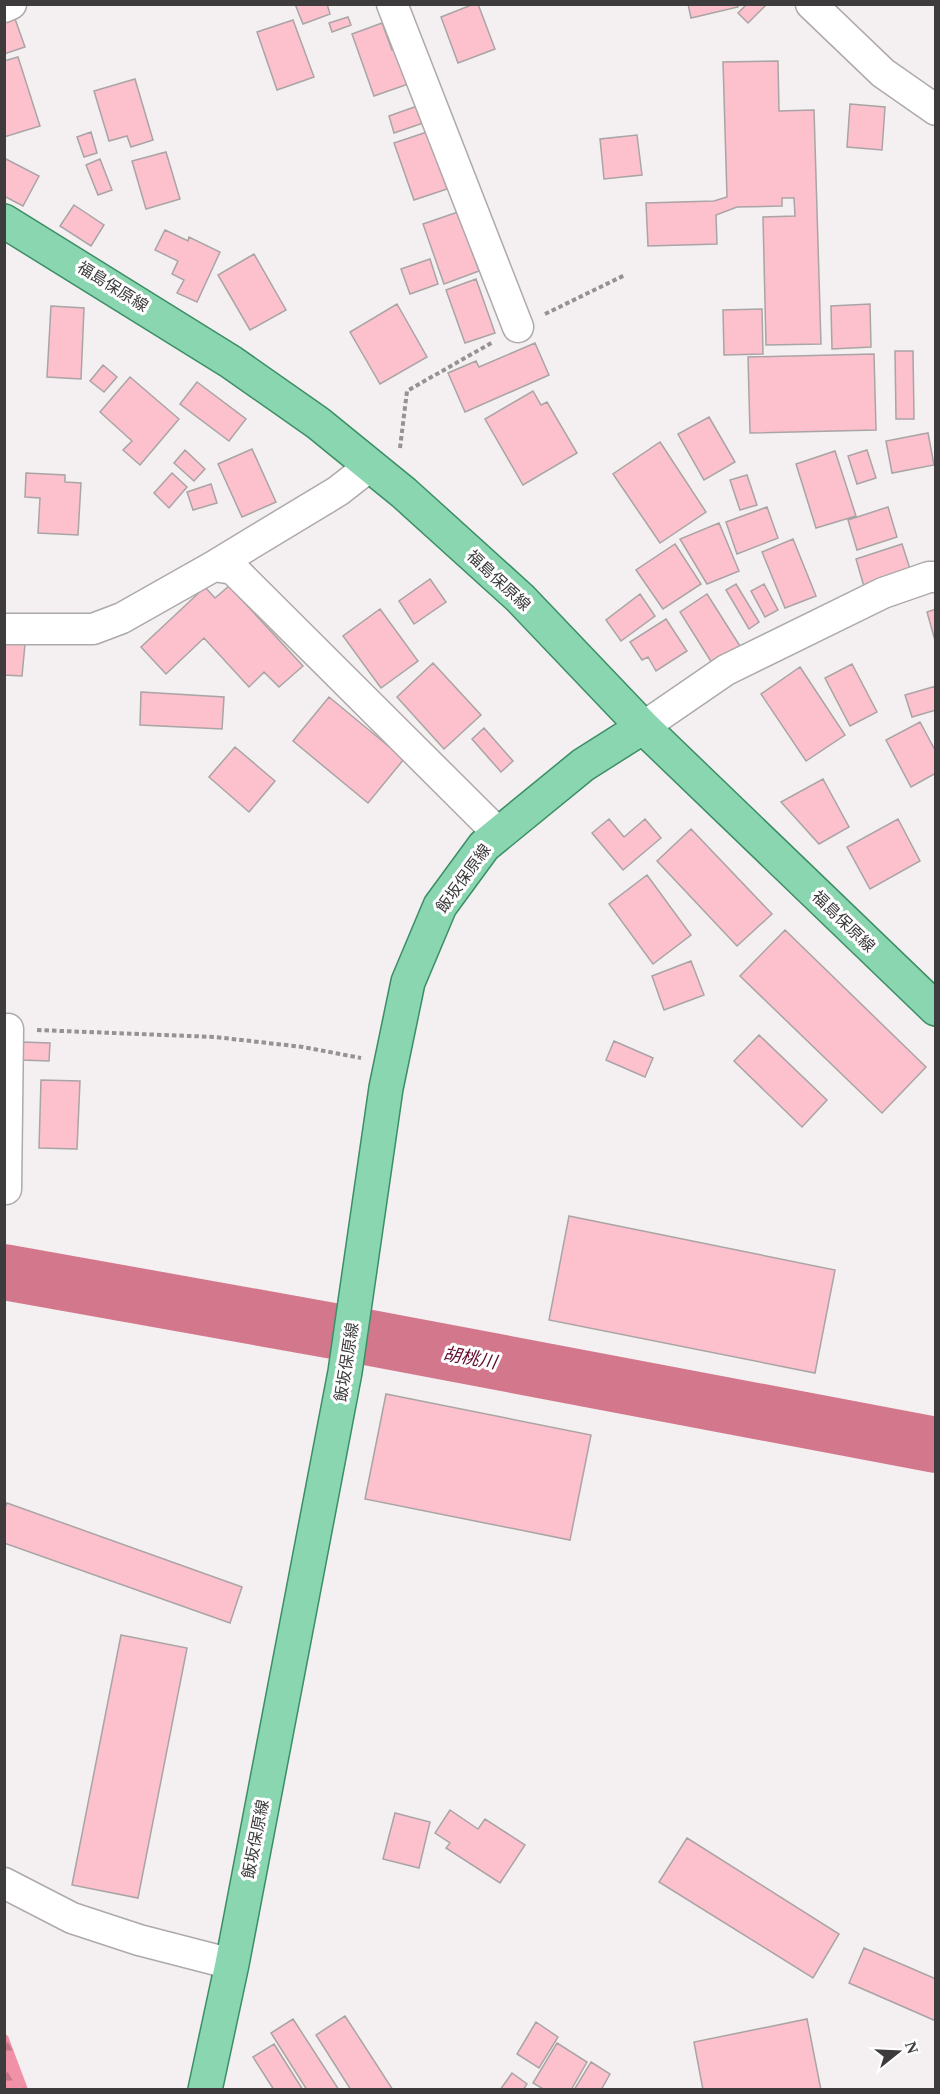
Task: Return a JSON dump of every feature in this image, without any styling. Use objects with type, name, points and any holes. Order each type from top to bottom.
[{"type":"main road","name":"福島保原線","points":[[4,221],[231,362],[318,423],[378,473],[520,598],[643,727],[936,1009]]},
{"type":"main road","name":"飯坂保原線","points":[[205,2090],[345,1372],[391,1064],[408,982],[440,906],[484,846],[583,765],[643,727]]},
{"type":"street","points":[[4,7],[11,4]]},
{"type":"street","points":[[392,4],[518,327]]},
{"type":"street","points":[[811,4],[883,73],[936,110]]},
{"type":"street","points":[[4,629],[93,629],[122,618],[214,566],[338,491],[378,473]]},
{"type":"street","points":[[214,566],[232,569],[498,833]]},
{"type":"street","points":[[643,727],[726,670],[882,592],[929,577],[936,577]]},
{"type":"street","points":[[6,1189],[12,1029]]},
{"type":"street","points":[[4,1883],[72,1917],[139,1940],[231,1964]]},
{"type":"path","points":[[378,473],[401,445],[407,390],[518,327],[625,275]]},
{"type":"path","points":[[12,1029],[215,1037],[303,1047],[391,1064]]},
{"type":"green space","points":[[4,2033],[8,2036],[28,2089],[5,2089]]},
{"type":"building","points":[[295,4],[327,4],[330,14],[303,24]]},
{"type":"building","points":[[478,4],[495,49],[458,63],[441,17]]},
{"type":"building","points":[[688,4],[738,4],[738,7],[691,18]]},
{"type":"building","points":[[747,4],[767,4],[748,23],[738,13]]},
{"type":"building","points":[[14,16],[25,47],[4,54],[4,19]]},
{"type":"building","points":[[348,17],[351,25],[332,32],[329,23]]},
{"type":"building","points":[[293,20],[314,77],[277,90],[257,32]]},
{"type":"building","points":[[382,23],[392,50],[398,48],[411,83],[374,96],[352,34]]},
{"type":"building","points":[[18,57],[40,126],[4,137],[4,61]]},
{"type":"building","points":[[778,61],[779,111],[814,110],[821,344],[766,345],[763,217],[795,216],[794,198],[782,198],[782,206],[737,207],[716,215],[717,244],[648,246],[646,203],[714,201],[727,197],[723,62]]},
{"type":"building","points":[[135,79],[153,140],[131,147],[127,136],[109,141],[94,91]]},
{"type":"building","points":[[423,104],[429,121],[394,133],[389,116]]},
{"type":"building","points":[[850,104],[885,107],[882,150],[847,147]]},
{"type":"building","points":[[91,132],[97,153],[84,157],[77,137]]},
{"type":"building","points":[[427,132],[447,189],[414,200],[394,143]]},
{"type":"building","points":[[637,135],[642,175],[604,179],[600,139]]},
{"type":"building","points":[[166,152],[180,199],[146,209],[132,161]]},
{"type":"building","points":[[4,158],[39,176],[23,206],[4,196]]},
{"type":"building","points":[[100,159],[112,190],[98,195],[86,165]]},
{"type":"building","points":[[74,205],[104,225],[91,246],[60,226]]},
{"type":"building","points":[[458,212],[479,271],[444,284],[423,224]]},
{"type":"building","points":[[165,230],[188,241],[189,237],[220,252],[197,302],[177,293],[184,280],[172,274],[178,261],[155,250]]},
{"type":"building","points":[[254,254],[286,310],[250,330],[218,275]]},
{"type":"building","points":[[430,259],[438,284],[410,294],[401,269]]},
{"type":"building","points":[[476,279],[495,333],[465,343],[446,290]]},
{"type":"building","points":[[397,304],[427,357],[380,384],[350,332]]},
{"type":"building","points":[[870,304],[871,347],[832,349],[831,306]]},
{"type":"building","points":[[51,306],[84,308],[81,379],[47,377]]},
{"type":"building","points":[[762,309],[763,354],[724,355],[723,310]]},
{"type":"building","points":[[535,343],[549,375],[465,412],[448,373],[476,361],[479,367]]},
{"type":"building","points":[[895,351],[913,351],[914,419],[896,419]]},
{"type":"building","points":[[874,354],[876,430],[750,433],[748,357]]},
{"type":"building","points":[[103,365],[117,377],[104,392],[90,381]]},
{"type":"building","points":[[130,377],[179,419],[140,465],[123,450],[132,441],[100,412]]},
{"type":"building","points":[[197,382],[246,419],[229,441],[180,404]]},
{"type":"building","points":[[533,391],[541,405],[547,402],[577,453],[523,485],[485,419]]},
{"type":"building","points":[[709,417],[735,462],[704,480],[678,434]]},
{"type":"building","points":[[928,433],[934,465],[892,473],[886,441]]},
{"type":"building","points":[[660,442],[706,512],[660,543],[613,474]]},
{"type":"building","points":[[252,449],[276,502],[242,517],[218,464]]},
{"type":"building","points":[[185,450],[205,469],[194,481],[174,463]]},
{"type":"building","points":[[867,450],[876,478],[857,484],[848,456]]},
{"type":"building","points":[[835,451],[856,516],[816,528],[796,464]]},
{"type":"building","points":[[26,473],[65,475],[65,482],[81,483],[78,535],[38,533],[40,498],[25,497]]},
{"type":"building","points":[[172,473],[187,487],[169,508],[154,493]]},
{"type":"building","points":[[747,475],[757,505],[740,510],[730,480]]},
{"type":"building","points":[[211,484],[217,503],[193,510],[187,492]]},
{"type":"building","points":[[767,507],[778,538],[737,554],[726,522]]},
{"type":"building","points":[[888,507],[897,537],[857,550],[848,520]]},
{"type":"building","points":[[719,523],[739,571],[707,584],[680,539]]},
{"type":"building","points":[[793,539],[816,596],[785,608],[762,552]]},
{"type":"building","points":[[675,544],[701,584],[663,609],[636,570]]},
{"type":"building","points":[[902,544],[912,575],[865,590],[856,559]]},
{"type":"building","points":[[430,579],[446,602],[414,624],[399,601]]},
{"type":"building","points":[[736,584],[759,622],[749,629],[726,590]]},
{"type":"building","points":[[764,584],[778,610],[765,617],[751,591]]},
{"type":"building","points":[[229,586],[303,666],[279,687],[264,672],[249,687],[204,638],[166,674],[141,647],[205,587],[215,598]]},
{"type":"building","points":[[640,594],[655,616],[621,641],[606,620]]},
{"type":"building","points":[[707,594],[740,646],[712,663],[680,612]]},
{"type":"building","points":[[380,609],[418,661],[381,688],[343,636]]},
{"type":"building","points":[[936,609],[936,644],[927,612]]},
{"type":"building","points":[[666,619],[687,651],[656,671],[648,657],[642,660],[630,642]]},
{"type":"building","points":[[4,643],[25,644],[22,676],[4,675]]},
{"type":"building","points":[[433,663],[481,715],[444,749],[397,697]]},
{"type":"building","points":[[852,664],[877,712],[850,726],[825,678]]},
{"type":"building","points":[[800,667],[845,735],[806,761],[761,694]]},
{"type":"building","points":[[936,686],[936,710],[912,717],[905,695]]},
{"type":"building","points":[[141,692],[224,697],[222,729],[140,725]]},
{"type":"building","points":[[329,697],[404,759],[368,803],[293,741]]},
{"type":"building","points":[[920,722],[936,752],[936,773],[911,787],[886,740]]},
{"type":"building","points":[[484,728],[513,761],[501,772],[472,739]]},
{"type":"building","points":[[235,747],[275,781],[249,812],[209,777]]},
{"type":"building","points":[[823,779],[849,827],[819,844],[781,802]]},
{"type":"building","points":[[609,819],[624,837],[645,819],[661,838],[623,870],[592,833]]},
{"type":"building","points":[[898,819],[920,861],[870,889],[847,847]]},
{"type":"building","points":[[691,829],[772,914],[737,946],[657,861]]},
{"type":"building","points":[[647,875],[691,935],[653,964],[609,904]]},
{"type":"building","points":[[785,930],[926,1067],[882,1113],[740,976]]},
{"type":"building","points":[[691,961],[704,995],[664,1010],[652,976]]},
{"type":"building","points":[[759,1035],[827,1100],[802,1127],[734,1061]]},
{"type":"building","points":[[614,1041],[653,1058],[645,1077],[606,1060]]},
{"type":"building","points":[[22,1042],[50,1043],[49,1061],[21,1060]]},
{"type":"building","points":[[41,1080],[80,1081],[77,1149],[39,1148]]},
{"type":"building","points":[[569,1216],[835,1270],[815,1373],[549,1320]]},
{"type":"building","points":[[386,1394],[591,1435],[570,1540],[365,1499]]},
{"type":"building","points":[[7,1503],[242,1587],[230,1623],[4,1543],[4,1510]]},
{"type":"building","points":[[121,1635],[187,1648],[138,1898],[72,1885]]},
{"type":"building","points":[[450,1810],[478,1829],[485,1819],[525,1845],[500,1883],[446,1848],[450,1843],[435,1833]]},
{"type":"building","points":[[395,1813],[430,1822],[419,1868],[383,1859]]},
{"type":"building","points":[[687,1838],[839,1934],[813,1978],[659,1882]]},
{"type":"building","points":[[864,1948],[936,1979],[936,2021],[849,1983]]},
{"type":"building","points":[[345,2016],[393,2090],[351,2090],[316,2035]]},
{"type":"building","points":[[293,2019],[339,2090],[307,2090],[271,2033]]},
{"type":"building","points":[[807,2019],[821,2090],[703,2090],[694,2042]]},
{"type":"building","points":[[536,2022],[558,2037],[539,2068],[517,2054]]},
{"type":"building","points":[[557,2043],[587,2062],[571,2090],[545,2090],[533,2083]]},
{"type":"building","points":[[274,2044],[303,2090],[274,2090],[253,2057]]},
{"type":"building","points":[[591,2062],[610,2074],[601,2090],[574,2090]]},
{"type":"building","points":[[512,2073],[527,2084],[523,2090],[500,2090]]},
{"type":"waterway","name":"胡桃川","points":[[4,1272],[339,1332],[936,1445]]}]
